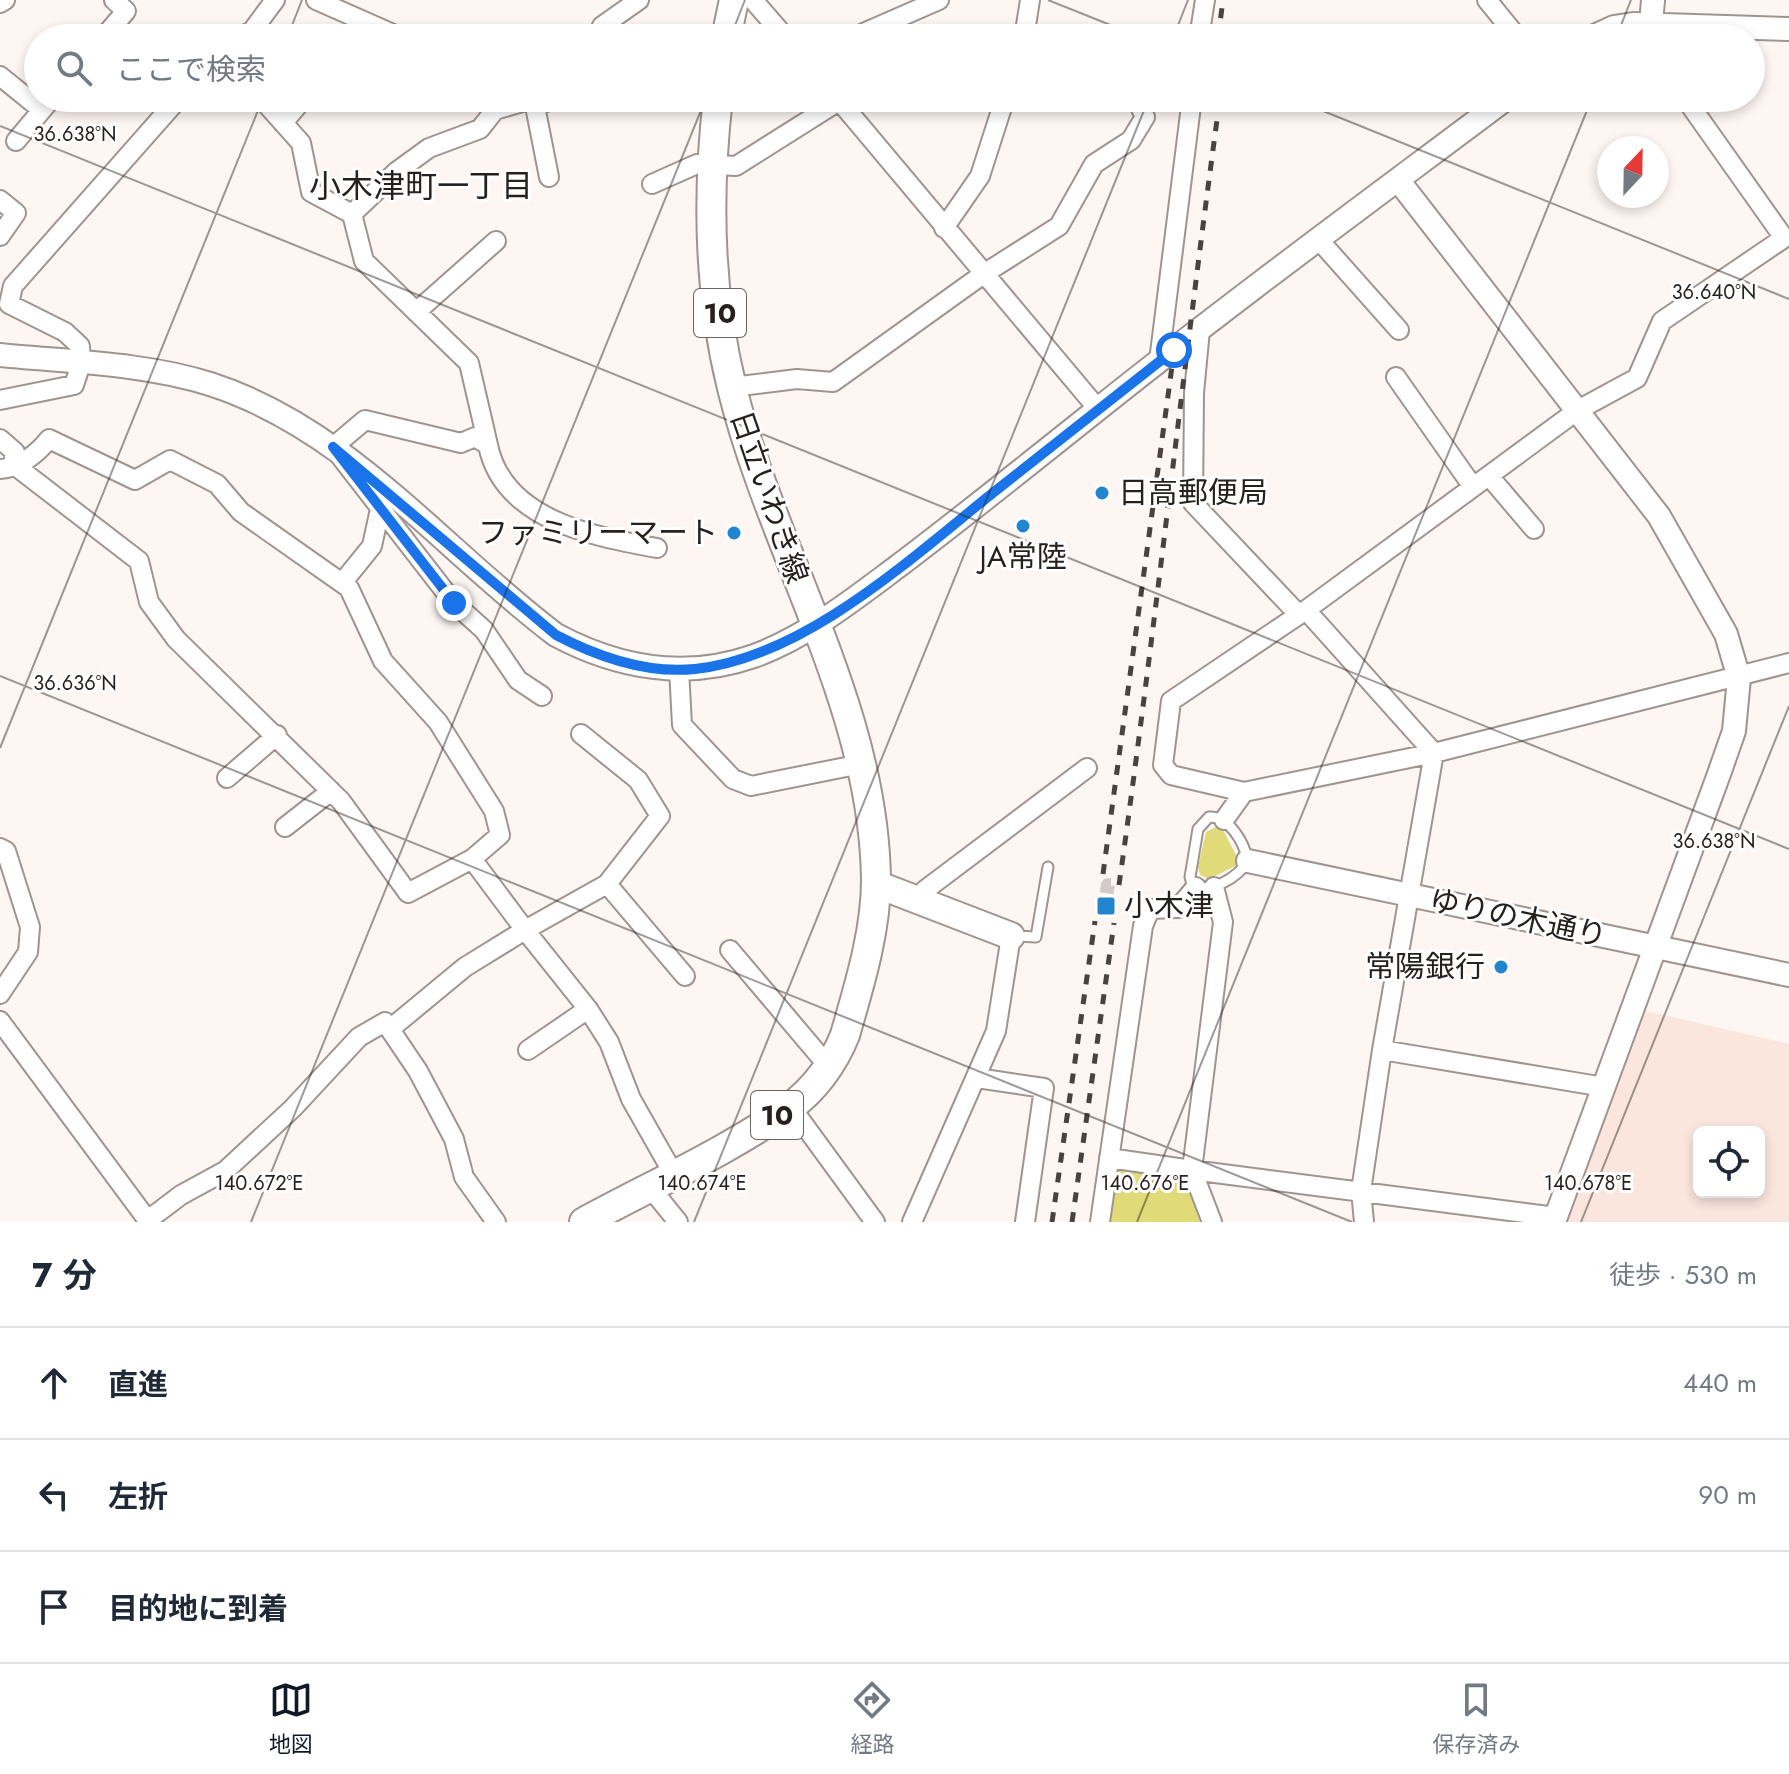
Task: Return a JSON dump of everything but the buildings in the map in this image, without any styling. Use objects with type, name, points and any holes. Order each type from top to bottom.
[{"type":"main road","points":[[729,24],[734,0]]},
{"type":"main road","name":"日立いわき線","points":[[584,1222],[791,1107],[829,1067],[845,1035],[856,997],[876,884],[861,764],[845,702],[757,473],[732,387],[715,266],[713,163],[717,112]]},
{"type":"main road","points":[[876,884],[1011,936]]},
{"type":"street","points":[[114,0],[126,11],[115,24]]},
{"type":"street","points":[[257,24],[275,0]]},
{"type":"street","points":[[316,0],[370,24]]},
{"type":"street","points":[[605,24],[639,0]]},
{"type":"street","points":[[753,0],[774,24]]},
{"type":"street","points":[[884,24],[939,0]]},
{"type":"street","points":[[1026,24],[1030,0]]},
{"type":"street","points":[[1201,24],[1205,0]]},
{"type":"street","points":[[1487,0],[1507,24]]},
{"type":"street","points":[[1644,24],[1653,0]]},
{"type":"street","points":[[1765,29],[1789,29]]},
{"type":"street","points":[[0,76],[24,90]]},
{"type":"street","points":[[16,141],[40,112]]},
{"type":"street","points":[[0,400],[74,385],[81,364],[80,346],[65,332],[9,304],[13,286],[167,112]]},
{"type":"street","points":[[273,112],[301,143],[311,192],[352,214],[364,261],[469,363],[492,465],[504,486],[517,499],[538,512],[586,532],[657,548]]},
{"type":"street","points":[[283,123],[292,112]]},
{"type":"street","points":[[352,214],[396,172],[429,148],[480,129],[493,112]]},
{"type":"street","points":[[536,112],[549,177]]},
{"type":"street","points":[[652,184],[697,164],[736,166],[818,112]]},
{"type":"street","points":[[849,112],[982,275],[1098,409]]},
{"type":"street","points":[[944,228],[980,176],[1001,112]]},
{"type":"street","points":[[732,387],[797,379],[833,382],[982,275],[1059,226],[1094,164],[1131,140],[1145,117],[1143,112]]},
{"type":"street","points":[[1159,361],[1190,112]]},
{"type":"street","points":[[0,355],[166,374],[207,383],[279,413],[333,447],[556,635],[581,648],[632,665],[679,669],[715,666],[755,655],[814,625],[944,532],[1159,361],[1488,112]]},
{"type":"street","points":[[1695,112],[1784,238],[1662,321],[1637,378],[1578,410],[1302,612],[1171,701],[1163,765],[1171,775],[1244,792],[1434,753],[1789,663]]},
{"type":"street","points":[[1109,1158],[1555,1219],[1734,731],[1739,678],[1726,634],[1659,516],[1398,180]]},
{"type":"street","points":[[0,200],[16,213],[0,236]]},
{"type":"street","points":[[1319,240],[1399,330]]},
{"type":"street","points":[[416,312],[496,241]]},
{"type":"street","points":[[1200,330],[1194,393],[1193,503],[1302,612],[1434,753]]},
{"type":"street","points":[[1396,377],[1473,487]]},
{"type":"street","points":[[333,447],[365,420],[461,443],[475,437],[488,445]]},
{"type":"street","points":[[0,439],[15,452],[7,468]]},
{"type":"street","points":[[49,439],[135,480],[170,460],[217,484],[241,512],[342,583],[354,597],[383,661],[438,722],[494,811],[500,835],[472,859],[408,893],[365,829],[331,791],[176,639],[149,602],[139,561],[7,468],[39,452],[49,439]]},
{"type":"street","points":[[333,447],[454,603],[484,630],[518,680],[542,696]]},
{"type":"street","points":[[1489,476],[1534,529]]},
{"type":"street","points":[[342,583],[372,546],[380,509]]},
{"type":"street","points":[[679,669],[682,725],[733,779],[751,786],[861,764]]},
{"type":"street","points":[[390,1029],[465,967],[607,884],[660,816],[638,780],[581,734]]},
{"type":"street","points":[[227,778],[277,735]]},
{"type":"street","points":[[1364,1222],[1361,1191],[1382,1050],[1406,894],[1434,753]]},
{"type":"street","points":[[921,901],[925,890],[1087,768]]},
{"type":"street","points":[[285,827],[331,791]]},
{"type":"street","points":[[1224,820],[1244,792]]},
{"type":"street","points":[[0,848],[6,851],[30,927],[28,952],[0,994]]},
{"type":"street","points":[[472,859],[588,1009],[609,1042],[678,1222]]},
{"type":"street","name":"ゆりの木通り","points":[[1248,861],[1789,975]]},
{"type":"street","points":[[607,884],[685,976]]},
{"type":"street","points":[[1100,1222],[1143,926],[1150,909],[1178,908],[1205,887],[1223,922],[1192,1170],[1212,1222]]},
{"type":"street","points":[[912,1222],[996,1031],[1011,936]]},
{"type":"street","points":[[730,950],[829,1067]]},
{"type":"street","points":[[528,1050],[588,1009]]},
{"type":"street","points":[[0,1021],[148,1221],[181,1195],[225,1171],[293,1108],[359,1037],[385,1022],[418,1071],[454,1139],[464,1177],[496,1222]]},
{"type":"street","points":[[1382,1050],[1604,1087]]},
{"type":"street","points":[[977,1078],[1044,1088],[1025,1222]]},
{"type":"street","points":[[791,1107],[875,1222]]},
{"type":"lane","points":[[1209,817],[1224,820],[1248,861],[1240,870],[1205,887],[1190,877],[1201,823],[1209,817]]},
{"type":"lane","points":[[1011,936],[1036,937],[1048,867]]},
{"type":"shaded area","points":[[1216,827],[1223,830],[1238,859],[1235,866],[1209,879],[1200,875],[1198,867],[1206,832]]},
{"type":"shaded area","points":[[1638,1009],[1789,1044],[1789,1222],[1559,1222]]},
{"type":"shaded area","points":[[1119,1165],[1174,1172],[1186,1180],[1200,1222],[1106,1222],[1113,1175]]},
{"type":"tunnel","points":[[1103,914],[1108,885],[1111,885]]},
{"type":"railway","points":[[1220,24],[1223,0]]},
{"type":"railway","points":[[1119,885],[1218,112]]},
{"type":"railway","points":[[1103,874],[1173,359]]},
{"type":"railway","points":[[1052,1222],[1095,921]]},
{"type":"railway","points":[[1072,1222],[1114,923]]},
{"type":"place","name":"日高郵便局","points":[[1102,493]]},
{"type":"place","name":"JA常陸","points":[[1023,526]]},
{"type":"place","name":"ファミリーマート","points":[[734,533]]},
{"type":"place","name":"小木津","points":[[1106,906]]},
{"type":"place","name":"常陽銀行","points":[[1501,967]]},
{"type":"district","name":"小木津町一丁目","points":[[421,186]]},
{"type":"route","points":[[454,603],[333,447],[556,635],[581,648],[632,665],[693,669],[755,655],[814,625],[848,603],[944,532],[1174,350]]}]
